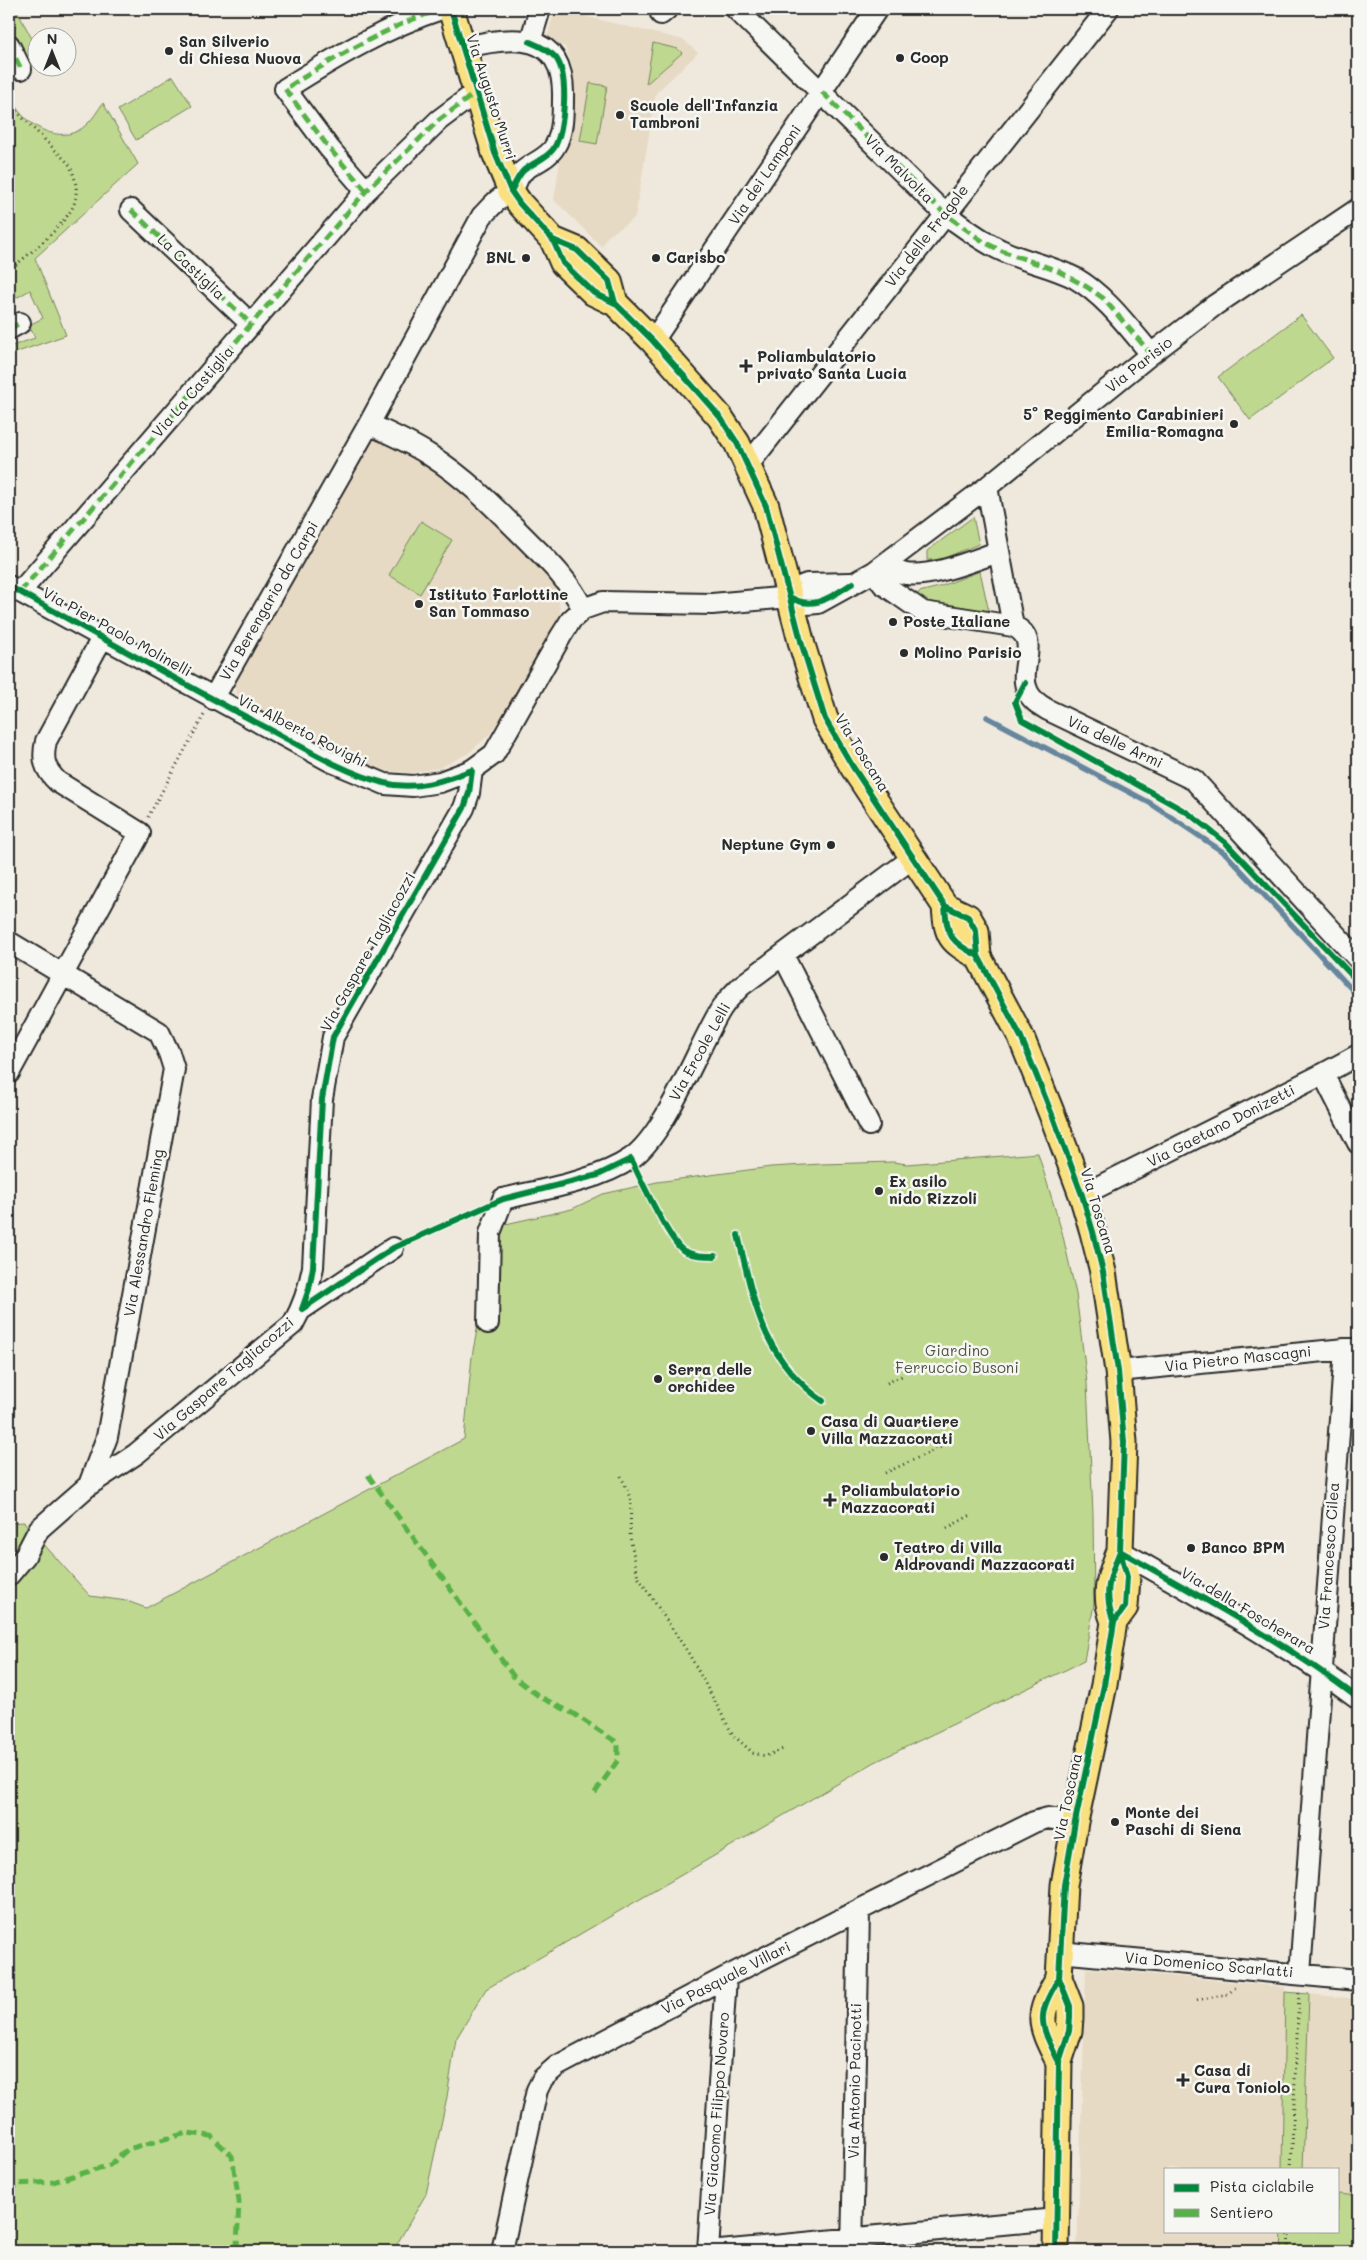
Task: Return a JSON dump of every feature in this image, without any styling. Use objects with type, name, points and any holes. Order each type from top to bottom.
[{"type":"main road","name":"Via Augusto Murri","points":[[451,9],[475,93],[495,153],[511,191],[528,214],[552,240],[564,263],[594,293],[615,303],[653,342],[720,417],[748,465],[766,506],[790,597]]},
{"type":"main road","name":"Via Toscana","points":[[790,597],[802,645],[825,719],[853,767],[945,906],[968,917],[976,931],[978,956],[1021,1037],[1082,1195],[1102,1272],[1118,1371],[1124,1442],[1120,1551],[1127,1577],[1126,1598],[1125,1607],[1114,1622],[1104,1685],[1075,1822],[1064,1885],[1059,1978],[1070,2006],[1069,2032],[1059,2062],[1056,2251]]},
{"type":"street","points":[[366,191],[329,148],[286,89],[322,65],[380,35],[416,17],[441,9]]},
{"type":"street","points":[[530,42],[540,9]]},
{"type":"street","name":"Via Malvolta","points":[[736,9],[945,214],[993,247],[1074,278],[1088,287],[1102,298],[1151,354]]},
{"type":"street","name":"Via dei Lamponi","points":[[653,342],[877,9]]},
{"type":"street","name":"Via delle Fragole","points":[[748,465],[1108,9]]},
{"type":"street","name":"Via Augusto Murri","points":[[462,48],[505,40],[530,42],[549,51],[557,59],[561,68],[564,86],[558,140],[552,151],[521,173],[511,191]]},
{"type":"street","points":[[9,45],[21,69]]},
{"type":"street","name":"Via La Castiglia","points":[[14,589],[251,324],[366,191],[433,126],[475,93]]},
{"type":"street","name":"Via Berengario da Carpi","points":[[213,699],[369,424],[482,216],[499,199],[511,191]]},
{"type":"street","name":"Via Parisio","points":[[790,597],[806,604],[818,603],[880,567],[987,487],[1151,354],[1216,305],[1358,209]]},
{"type":"street","name":"La Castiglia","points":[[131,210],[251,324]]},
{"type":"street","points":[[369,424],[429,454],[461,477],[495,506],[560,572],[574,591],[583,609]]},
{"type":"street","points":[[987,487],[1013,626],[923,612],[883,584],[880,567],[906,574],[919,574],[951,567],[998,552]]},
{"type":"street","name":"Via Pier Paolo Molinelli","points":[[14,589],[213,699]]},
{"type":"street","points":[[472,770],[494,754],[561,636],[571,620],[583,609],[603,602],[712,604],[790,597]]},
{"type":"street","name":"Via delle Armi","points":[[1013,626],[1026,634],[1028,649],[1024,683],[1028,694],[1034,701],[1048,710],[1194,780],[1358,958]]},
{"type":"street","points":[[9,1073],[140,833],[58,782],[47,772],[43,756],[46,741],[102,638]]},
{"type":"street","name":"Via Alberto Rovighi","points":[[213,699],[330,761],[385,784],[413,786],[440,782],[472,770]]},
{"type":"street","name":"Via Gaspare Tagliacozzi","points":[[89,1485],[136,1454],[293,1324],[302,1308],[309,1289],[313,1267],[322,1099],[333,1037],[464,808],[470,792],[472,770]]},
{"type":"street","name":"Via Ercole Lelli","points":[[488,1323],[490,1234],[503,1199],[598,1175],[631,1159],[646,1144],[662,1122],[722,1007],[741,986],[914,857]]},
{"type":"street","name":"Via Alessandro Fleming","points":[[9,942],[158,1032],[169,1053],[174,1069],[107,1437],[89,1485],[39,1529],[25,1556],[9,1576]]},
{"type":"street","points":[[783,955],[869,1124]]},
{"type":"street","name":"Via Gaetano Donizetti","points":[[1082,1195],[1358,1055]]},
{"type":"street","points":[[1323,1074],[1358,1143]]},
{"type":"street","points":[[302,1308],[394,1248]]},
{"type":"street","name":"Via Pietro Mascagni","points":[[1118,1371],[1351,1349]]},
{"type":"street","name":"Via Francesco Cilea","points":[[1300,1974],[1320,1670],[1351,1349]]},
{"type":"street","name":"Via della Foscherara","points":[[1120,1551],[1320,1670],[1358,1698]]},
{"type":"street","name":"Via Pasquale Villari","points":[[502,2251],[537,2090],[543,2078],[557,2066],[1034,1822],[1048,1818],[1075,1822]]},
{"type":"street","name":"Via Antonio Pacinotti","points":[[852,2245],[859,1912]]},
{"type":"street","name":"Via Domenico Scarlatti","points":[[1059,1952],[1358,1980]]},
{"type":"street","name":"Via Giacomo Filippo Novaro","points":[[708,2251],[726,1978]]},
{"type":"street","points":[[720,2251],[852,2245],[1056,2219]]},
{"type":"path","points":[[9,104],[69,164],[75,176],[76,187],[73,206],[62,220],[40,245],[9,270]]},
{"type":"path","points":[[631,1159],[643,1185],[682,1250],[699,1256],[715,1256]]},
{"type":"path","points":[[738,1235],[754,1303],[770,1345],[804,1387],[823,1401]]},
{"type":"path","points":[[887,1383],[904,1375]]},
{"type":"path","points":[[885,1473],[941,1447]]},
{"type":"path","points":[[621,1476],[631,1500],[630,1537],[638,1577],[689,1654],[733,1735],[753,1754],[766,1756],[783,1749]]},
{"type":"path","points":[[946,1528],[973,1514]]},
{"type":"path","points":[[1197,2000],[1228,1994],[1241,1982],[1247,1969]]},
{"type":"path","points":[[1291,2168],[1300,1974]]},
{"type":"path","points":[[1288,2251],[1289,2232]]},
{"type":"shaded area","points":[[555,9],[684,40],[698,53],[656,93],[635,218],[607,237],[602,247],[554,200],[573,68],[565,47],[547,38]]},
{"type":"shaded area","name":"Istituto Farlottine San Tommaso","points":[[376,437],[429,454],[546,558],[557,589],[561,618],[511,704],[488,736],[469,753],[439,768],[411,773],[386,771],[355,761],[244,701],[236,693],[234,685],[363,452]]},
{"type":"shaded area","name":"Casa di Cura Toniolo","points":[[1086,1968],[1285,1987],[1282,2168],[1164,2168],[1164,2232],[1282,2232],[1281,2251],[1077,2251]]},
{"type":"shaded area","points":[[1309,1994],[1358,1999],[1358,2196],[1340,2194],[1340,2168],[1303,2168]]},
{"type":"green space","points":[[9,9],[16,9],[28,31],[28,65],[9,31]]},
{"type":"green space","points":[[653,43],[678,49],[682,53],[646,84]]},
{"type":"green space","points":[[173,76],[192,106],[136,140],[118,110]]},
{"type":"green space","points":[[590,83],[607,86],[597,144],[580,141]]},
{"type":"green space","points":[[9,84],[13,101],[24,117],[41,129],[59,134],[69,134],[78,131],[91,120],[103,103],[138,164],[35,258],[66,335],[9,355],[9,347],[35,338],[29,325],[43,318],[30,290],[18,297],[14,295],[9,298]]},
{"type":"green space","points":[[1301,315],[1333,358],[1250,420],[1218,377]]},
{"type":"green space","points":[[973,517],[979,544],[939,560],[927,560],[927,551]]},
{"type":"green space","points":[[421,521],[452,540],[420,594],[389,575]]},
{"type":"green space","points":[[980,571],[989,612],[924,604],[916,596],[919,592],[939,587]]},
{"type":"green space","name":"Giardino Ferruccio Busoni","points":[[1038,1153],[1062,1232],[1076,1294],[1087,1383],[1093,1514],[1094,1604],[1084,1661],[875,1762],[486,1989],[456,2039],[447,2097],[426,2194],[393,2251],[9,2251],[9,1523],[24,1522],[90,1596],[127,1601],[146,1608],[464,1439],[472,1356],[497,1226],[572,1209],[603,1194],[657,1182],[771,1167],[893,1162],[907,1164]]},
{"type":"green space","points":[[1285,1992],[1309,1994],[1303,2168],[1282,2168]]},
{"type":"green space","points":[[1340,2194],[1358,2196],[1358,2251],[1281,2251],[1282,2232],[1340,2232]]},
{"type":"waterway","points":[[987,717],[1150,803],[1226,854],[1358,996]]},
{"type":"marked path","points":[[366,191],[329,148],[285,89],[380,34],[441,9]]},
{"type":"marked path","points":[[9,45],[21,69]]},
{"type":"marked path","points":[[822,92],[945,214],[984,242],[1002,251],[1058,271],[1087,287],[1103,298],[1151,354]]},
{"type":"marked path","points":[[20,592],[366,191],[439,120],[475,93]]},
{"type":"marked path","points":[[131,210],[251,324]]},
{"type":"marked path","points":[[9,329],[20,323]]},
{"type":"marked path","points":[[368,1475],[514,1677],[540,1697],[574,1714],[618,1743],[618,1760],[594,1794]]},
{"type":"marked path","points":[[9,2193],[18,2184],[53,2182],[110,2165],[128,2149],[187,2133],[211,2136],[232,2156],[239,2201],[237,2246],[235,2251]]},
{"type":"cycle path","points":[[451,9],[495,153],[511,191],[520,204],[553,240],[563,263],[594,293],[615,303],[653,341],[720,417],[737,443],[766,506],[802,645],[825,719],[853,767],[945,906],[947,925],[952,937],[956,942],[978,956]]},
{"type":"cycle path","points":[[511,191],[523,171],[548,155],[554,148],[558,140],[563,117],[564,89],[560,66],[556,58],[550,53],[530,42]]},
{"type":"cycle path","points":[[553,240],[577,250],[609,281],[615,303]]},
{"type":"cycle path","points":[[790,597],[807,603],[815,602],[831,597],[853,583]]},
{"type":"cycle path","points":[[9,586],[198,691],[352,772],[384,783],[406,786],[429,784],[472,770],[469,793],[464,808],[333,1037],[322,1099],[313,1267],[309,1289],[302,1309]]},
{"type":"cycle path","points":[[1025,683],[1015,702],[1022,720],[1188,813],[1226,843],[1358,982]]},
{"type":"cycle path","points":[[945,906],[968,917],[976,931],[978,956],[1021,1037],[1082,1195],[1103,1272],[1118,1371],[1124,1442],[1120,1551],[1127,1577],[1125,1607],[1114,1622],[1104,1685],[1075,1822],[1064,1885],[1059,1978],[1070,2006],[1070,2018],[1069,2031],[1059,2062],[1056,2251]]},
{"type":"cycle path","points":[[302,1309],[393,1248],[503,1199],[598,1175],[631,1159],[655,1208],[678,1245],[684,1251],[692,1254],[715,1256]]},
{"type":"cycle path","points":[[738,1235],[756,1306],[774,1348],[786,1366],[802,1384],[823,1401]]},
{"type":"cycle path","points":[[1120,1551],[1272,1639],[1358,1698]]},
{"type":"cycle path","points":[[1114,1622],[1108,1594],[1110,1578],[1120,1551]]},
{"type":"cycle path","points":[[1059,1978],[1046,2002],[1043,2020],[1047,2037],[1059,2062]]},
{"type":"place","name":"San Silverio di Chiesa Nuova","points":[[169,51]]},
{"type":"place","name":"Coop","points":[[900,58]]},
{"type":"place","name":"Scuole dell'Infanzia Tambroni","points":[[620,115]]},
{"type":"place","name":"BNL","points":[[526,258]]},
{"type":"place","name":"Carisbo","points":[[656,258]]},
{"type":"place","name":"Poliambulatorio privato Santa Lucia","points":[[746,366]]},
{"type":"place","name":"5° Reggimento Carabinieri Emilia-Romagna","points":[[1234,424]]},
{"type":"place","name":"Istituto Farlottine San Tommaso","points":[[419,604]]},
{"type":"place","name":"Poste Italiane","points":[[893,622]]},
{"type":"place","name":"Molino Parisio","points":[[904,653]]},
{"type":"place","name":"Neptune Gym","points":[[831,845]]},
{"type":"place","name":"Ex asilo nido Rizzoli","points":[[879,1191]]},
{"type":"place","name":"Serra delle orchidee","points":[[658,1379]]},
{"type":"place","name":"Casa di Quartiere Villa Mazzacorati","points":[[811,1431]]},
{"type":"place","name":"Poliambulatorio Mazzacorati","points":[[830,1500]]},
{"type":"place","name":"Banco BPM","points":[[1191,1548]]},
{"type":"place","name":"Teatro di Villa Aldrovandi Mazzacorati","points":[[884,1557]]},
{"type":"place","name":"Monte dei Paschi di Siena","points":[[1115,1822]]},
{"type":"place","name":"Casa di Cura Toniolo","points":[[1183,2080]]}]
